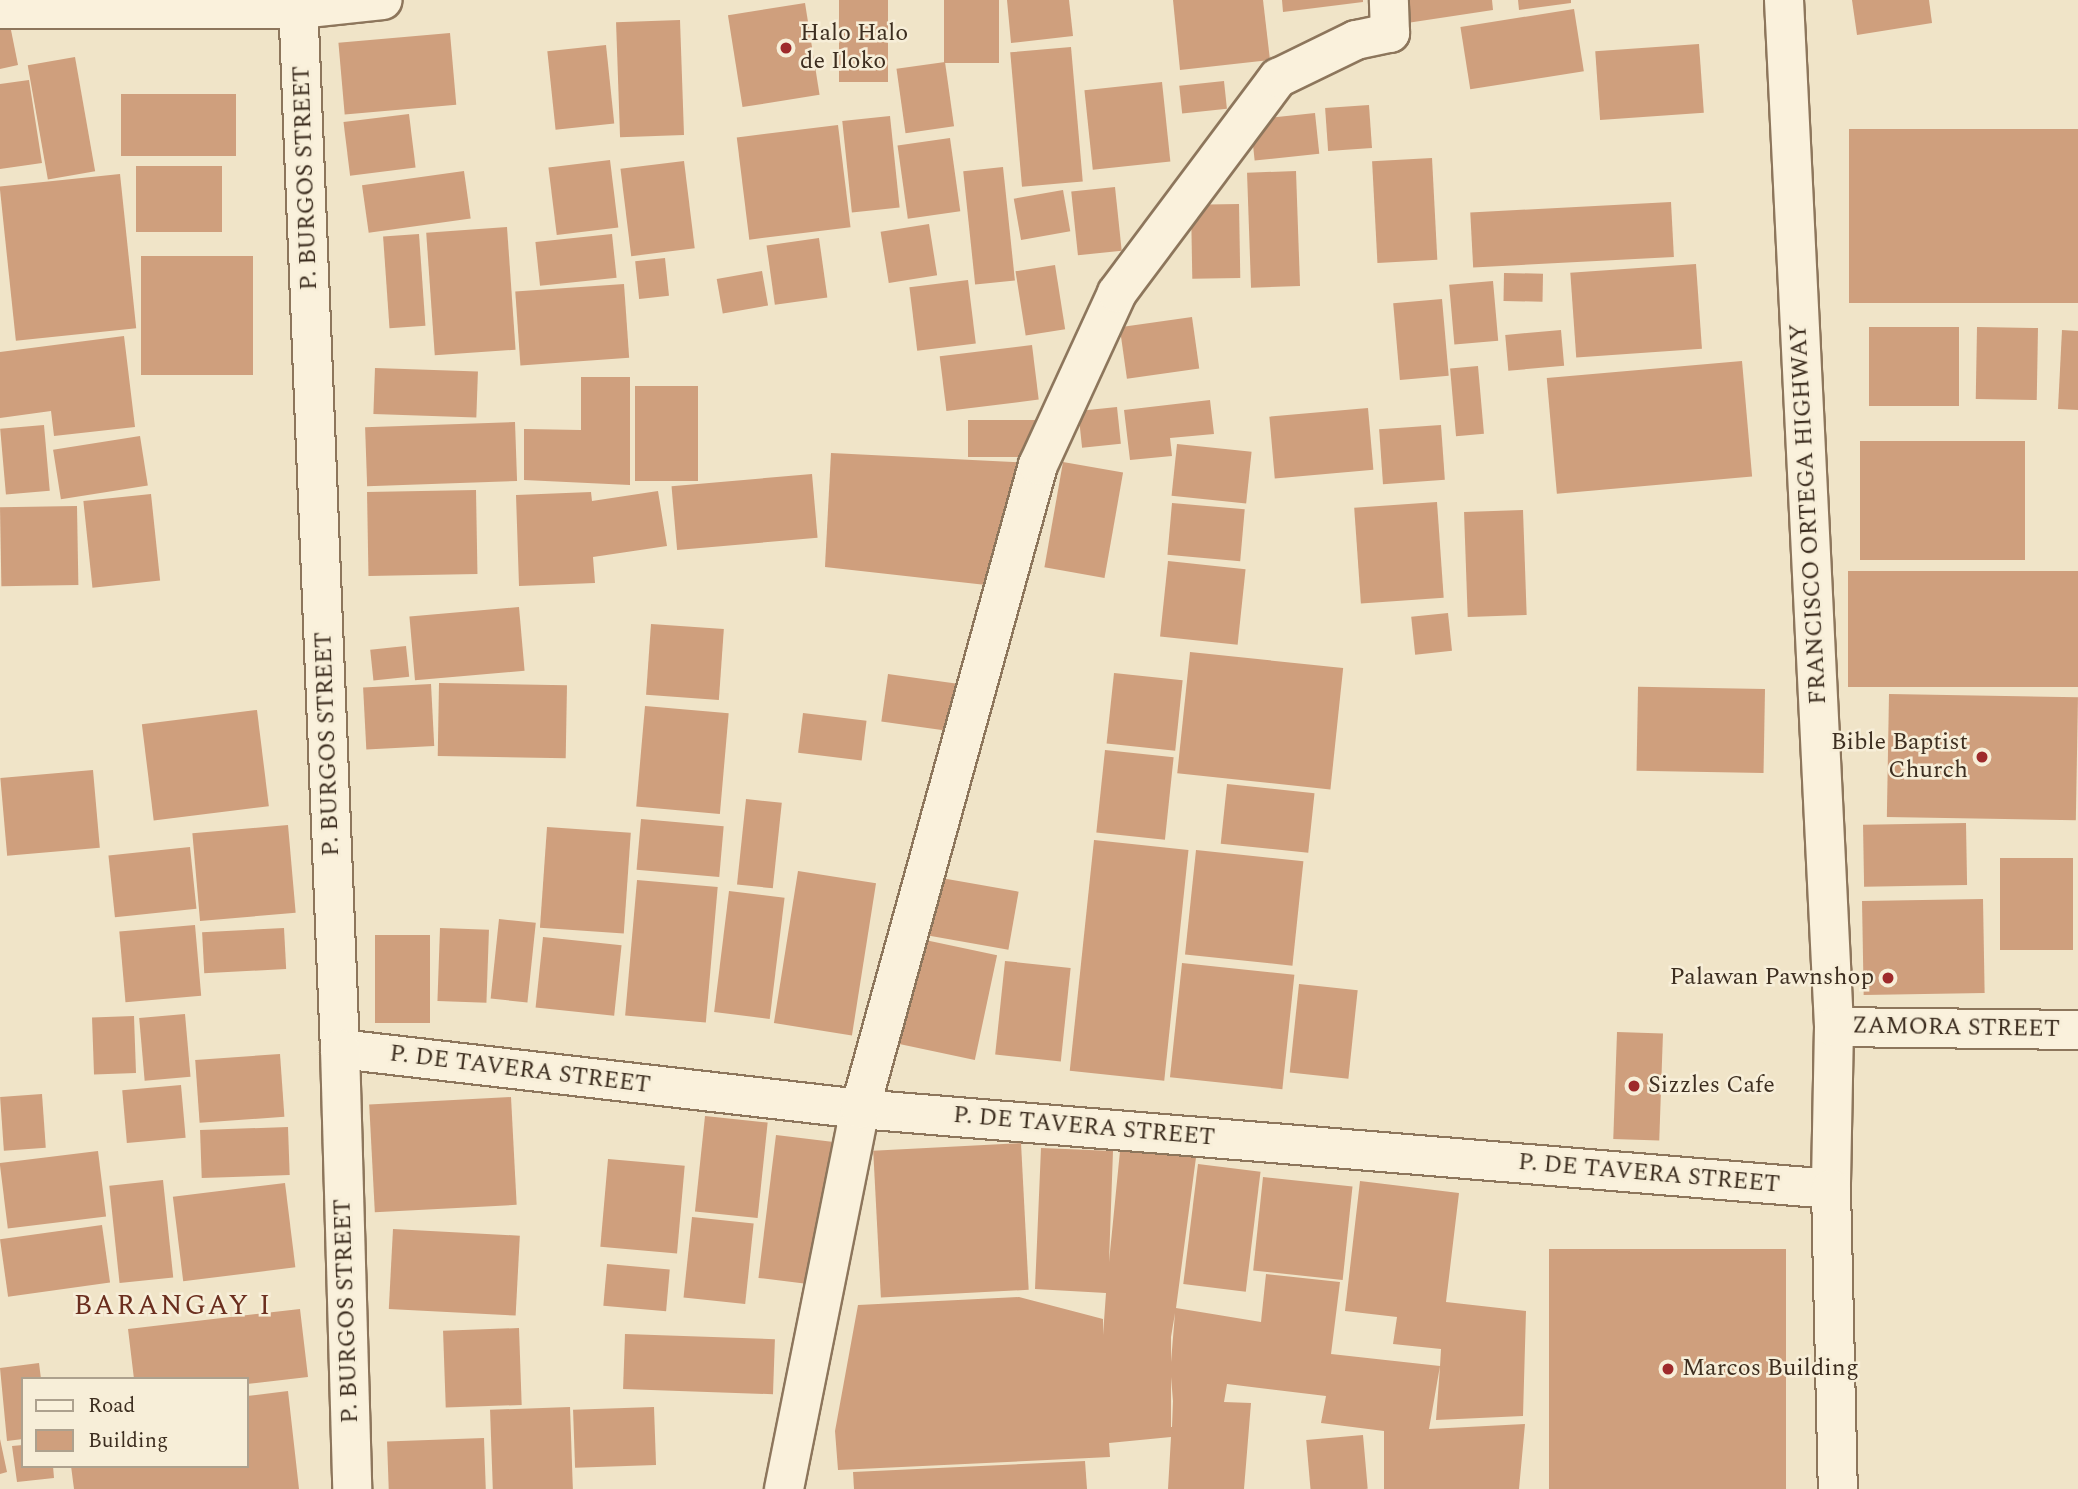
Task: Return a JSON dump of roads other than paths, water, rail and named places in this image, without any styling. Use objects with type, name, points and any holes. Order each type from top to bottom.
[{"type":"street","points":[[0,9],[298,5],[383,0]]},
{"type":"street","points":[[784,1489],[860,1109],[1038,464],[1117,293],[1278,78],[1356,40],[1390,33],[1389,0]]},
{"type":"street","name":"FRANCISCO ORTEGA HIGHWAY","points":[[1784,0],[1834,1027],[1830,1189],[1838,1489]]},
{"type":"street","name":"P. BURGOS STREET","points":[[298,5],[340,1049],[352,1489]]},
{"type":"street","name":"ZAMORA STREET","points":[[1834,1027],[2078,1030]]},
{"type":"street","name":"P. DE TAVERA STREET","points":[[340,1049],[860,1109],[1830,1189]]},
{"type":"place","name":"Halo Halo de Iloko","points":[[786,48]]},
{"type":"place","name":"Bible Baptist Church","points":[[1982,757]]},
{"type":"place","name":"Palawan Pawnshop","points":[[1888,978]]},
{"type":"place","name":"Sizzles Cafe","points":[[1634,1086]]},
{"type":"place","name":"Marcos Building","points":[[1668,1369]]},
{"type":"district","name":"BARANGAY I","points":[[173,1306]]}]
